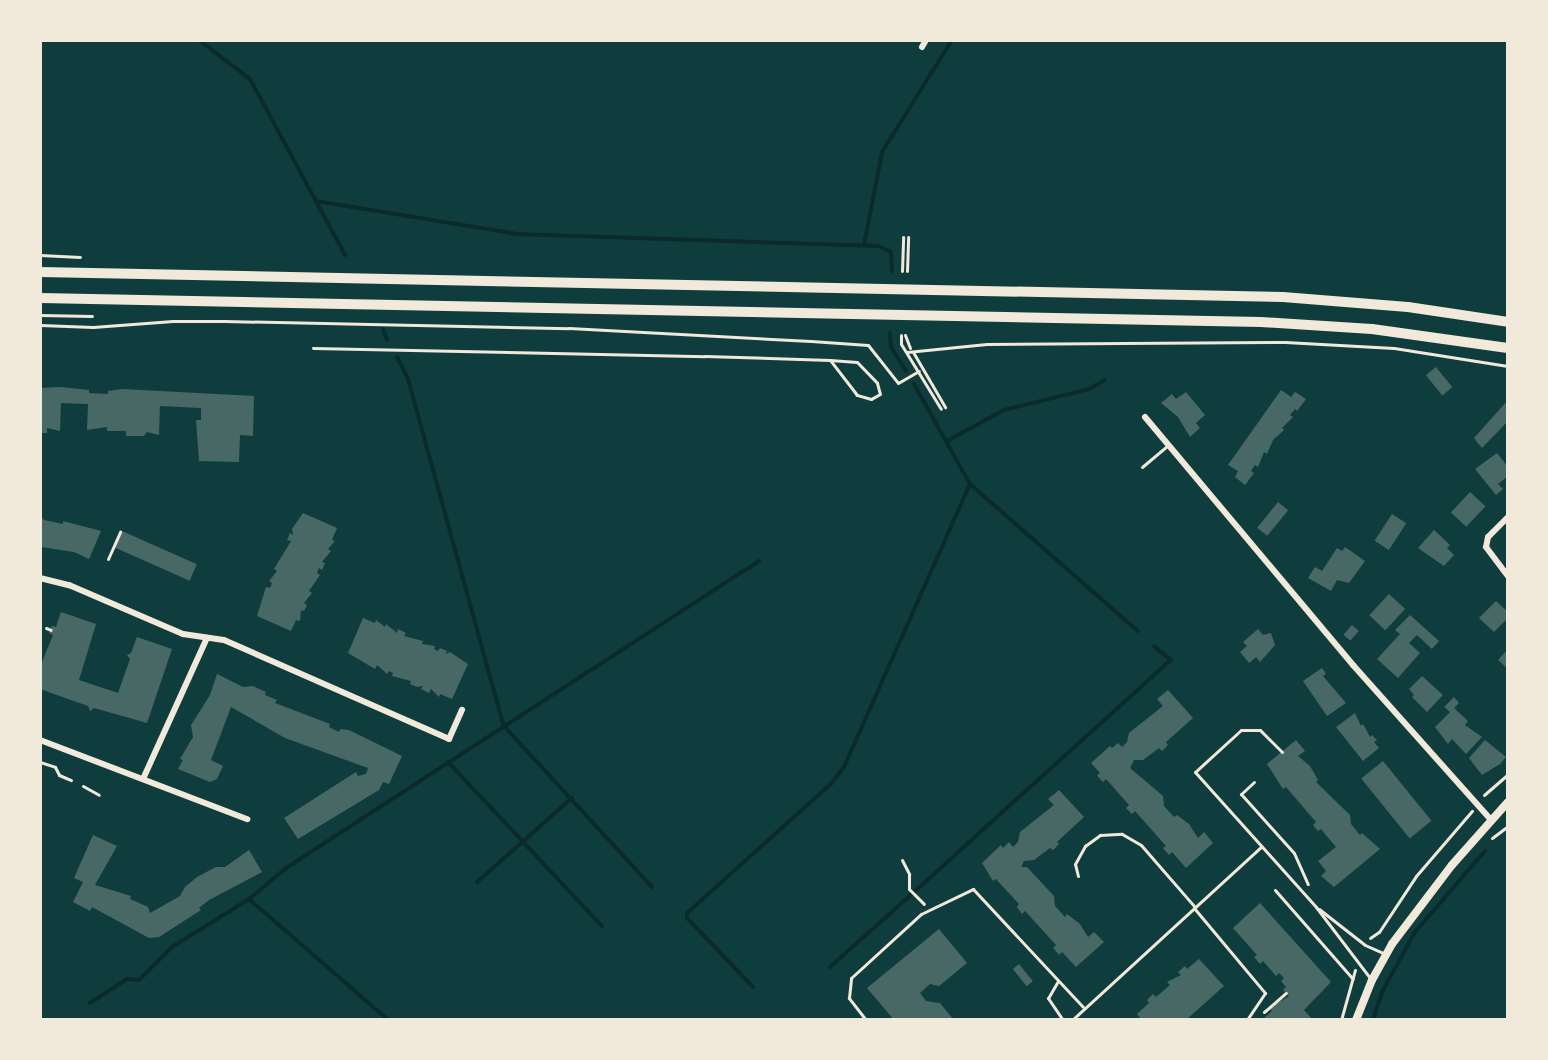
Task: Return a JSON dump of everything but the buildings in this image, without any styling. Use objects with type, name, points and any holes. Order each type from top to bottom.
[{"type":"main road","points":[[40,272],[1283,297],[1374,303],[1508,322]]},
{"type":"main road","points":[[40,298],[1261,322],[1372,329],[1508,348]]},
{"type":"street","points":[[1145,417],[1353,665],[1492,821]]},
{"type":"street","points":[[1508,517],[1486,542],[1488,552],[1508,576]]},
{"type":"street","points":[[40,578],[69,585],[183,634],[224,640],[449,739],[462,710]]},
{"type":"street","points":[[143,779],[207,638]]},
{"type":"street","points":[[40,740],[247,819]]},
{"type":"street","points":[[1356,1020],[1385,954],[1424,901],[1508,802]]},
{"type":"lane","points":[[1142,467],[1168,445]]},
{"type":"lane","points":[[1282,752],[1260,730],[1241,730],[1195,772],[1316,907],[1372,980]]},
{"type":"lane","points":[[1078,876],[1075,864],[1085,846],[1100,835],[1122,834],[1141,845],[1265,993],[1247,1020]]},
{"type":"lane","points":[[1072,1020],[1261,847]]},
{"type":"lane","points":[[866,1020],[849,998],[851,978],[921,914],[970,890],[977,890],[1083,1007]]},
{"type":"lane","points":[[1316,907],[1365,945],[1385,954]]},
{"type":"lane","points":[[1059,980],[1048,998],[1063,1020]]},
{"type":"path","points":[[904,271],[905,237]]},
{"type":"path","points":[[40,255],[80,257]]},
{"type":"path","points":[[40,315],[92,316]]},
{"type":"path","points":[[40,325],[108,327],[186,321],[659,333],[868,345],[898,383],[919,371]]},
{"type":"path","points":[[903,335],[910,351],[919,371],[943,408],[910,351]]},
{"type":"path","points":[[910,351],[987,344],[1285,342],[1394,348],[1508,366]]},
{"type":"path","points":[[313,348],[830,360],[857,362],[877,383],[880,394],[871,399],[857,395],[830,360]]},
{"type":"path","points":[[108,559],[120,532]]},
{"type":"path","points":[[40,762],[55,767],[59,775],[71,780]]},
{"type":"path","points":[[1479,800],[1508,774]]},
{"type":"path","points":[[1254,782],[1241,794],[1294,853],[1309,887]]},
{"type":"path","points":[[83,786],[99,795]]},
{"type":"path","points":[[1366,938],[1373,938],[1379,932],[1416,876],[1473,810]]},
{"type":"path","points":[[1462,822],[1472,831]]},
{"type":"path","points":[[1485,843],[1508,826]]},
{"type":"path","points":[[902,860],[909,874],[909,889],[917,897]]},
{"type":"path","points":[[1275,890],[1353,979]]},
{"type":"path","points":[[1341,1020],[1358,964]]},
{"type":"path","points":[[1255,1020],[1286,993]]},
{"type":"waterway","points":[[199,40],[250,79],[345,255]]},
{"type":"waterway","points":[[864,245],[882,152],[952,40]]},
{"type":"waterway","points":[[316,201],[517,234],[878,246],[891,252],[892,271]]},
{"type":"waterway","points":[[383,329],[387,339]]},
{"type":"waterway","points":[[890,333],[891,347],[906,371]]},
{"type":"waterway","points":[[397,357],[408,379],[503,725],[652,887]]},
{"type":"waterway","points":[[947,441],[1004,410],[1089,389],[1105,380]]},
{"type":"waterway","points":[[914,384],[970,484],[1138,631]]},
{"type":"waterway","points":[[753,987],[687,918],[687,913],[831,784],[844,767],[970,484]]},
{"type":"waterway","points":[[90,1003],[127,979],[139,980],[172,947],[249,899],[286,868],[759,561]]},
{"type":"waterway","points":[[914,892],[1171,660],[1154,646]]},
{"type":"waterway","points":[[448,762],[602,926]]},
{"type":"waterway","points":[[477,882],[572,798]]},
{"type":"waterway","points":[[1373,1020],[1383,990],[1415,932],[1485,851]]},
{"type":"waterway","points":[[830,967],[912,894]]},
{"type":"waterway","points":[[249,899],[388,1020]]}]
